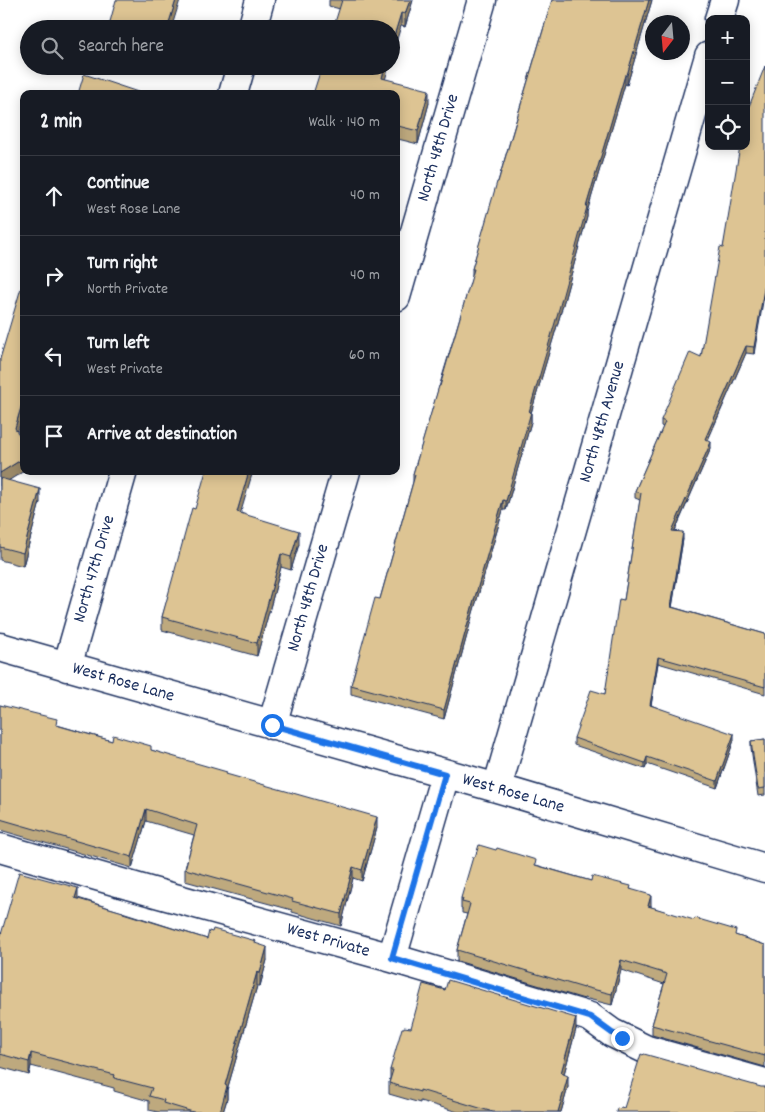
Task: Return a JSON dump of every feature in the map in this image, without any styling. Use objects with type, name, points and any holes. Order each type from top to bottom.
[{"type":"street","points":[[254,20],[260,0]]},
{"type":"street","name":"North 48th Drive","points":[[400,283],[482,0]]},
{"type":"street","points":[[721,15],[725,0]]},
{"type":"street","name":"North 48th Avenue","points":[[497,788],[708,60]]},
{"type":"street","points":[[234,90],[238,75]]},
{"type":"street","name":"North 47th Drive","points":[[67,667],[122,475]]},
{"type":"street","name":"North 48th Drive","points":[[272,725],[345,475]]},
{"type":"street","name":"West Rose Lane","points":[[0,647],[497,788],[765,868]]},
{"type":"street","points":[[392,958],[445,774]]},
{"type":"street","name":"West Private","points":[[0,848],[392,958],[590,1017],[612,1033],[646,1050],[765,1083]]},
{"type":"building","points":[[116,0],[176,0],[170,20],[110,20]]},
{"type":"building","points":[[342,0],[410,0],[405,14],[401,13],[399,20],[336,20]]},
{"type":"building","points":[[552,0],[649,0],[586,207],[506,501],[503,500],[444,710],[351,685],[375,598],[380,599],[415,475],[413,474],[474,269],[472,269],[497,182]]},
{"type":"building","points":[[765,66],[765,283],[754,347],[746,346],[705,439],[711,442],[672,531],[683,532],[671,607],[765,634],[765,687],[658,657],[650,705],[734,734],[717,781],[647,757],[645,763],[574,738],[591,690],[605,694],[619,599],[624,600],[641,493],[635,491],[665,422],[661,420],[690,352],[701,357],[720,247],[723,248],[739,150],[750,150],[750,104]]},
{"type":"building","points":[[84,75],[87,75],[132,90],[79,90]]},
{"type":"building","points":[[319,75],[383,75],[382,78],[429,90],[418,131],[400,126],[400,90],[314,90]]},
{"type":"building","points":[[20,291],[20,411],[15,428],[20,436],[20,460],[0,473],[0,359]]},
{"type":"building","points":[[205,475],[248,475],[237,512],[299,531],[291,557],[281,554],[257,643],[162,617],[192,508],[195,509]]},
{"type":"building","points":[[0,478],[40,489],[23,553],[0,547]]},
{"type":"building","points":[[0,705],[57,719],[56,725],[112,741],[113,735],[151,746],[151,750],[227,772],[226,774],[377,817],[362,870],[353,867],[341,914],[185,869],[197,825],[146,809],[132,857],[0,819]]},
{"type":"building","points":[[765,739],[765,788],[758,789],[751,741]]},
{"type":"building","points":[[479,845],[496,850],[497,848],[536,860],[535,865],[591,881],[592,876],[631,886],[630,889],[651,895],[648,906],[736,930],[735,935],[765,945],[765,1056],[652,1025],[667,974],[621,960],[612,994],[584,988],[457,950],[470,904],[462,902],[463,899],[461,898],[473,857],[475,857]]},
{"type":"building","points":[[19,872],[78,888],[75,898],[207,939],[209,931],[212,932],[213,929],[256,941],[255,943],[267,947],[260,973],[257,972],[225,1085],[227,1086],[220,1112],[193,1112],[163,1103],[164,1100],[149,1096],[152,1088],[114,1078],[115,1075],[31,1053],[29,1062],[0,1054],[0,938]]},
{"type":"building","points":[[448,980],[576,1018],[561,1073],[568,1076],[558,1112],[493,1112],[420,1090],[420,1092],[389,1083],[393,1070],[390,1070],[402,1028],[411,1028],[423,984],[445,990]]},
{"type":"building","points":[[641,1054],[765,1087],[765,1112],[616,1112],[617,1108],[624,1108]]},
{"type":"route","points":[[272,725],[445,774],[392,958],[590,1017],[622,1038]]}]
